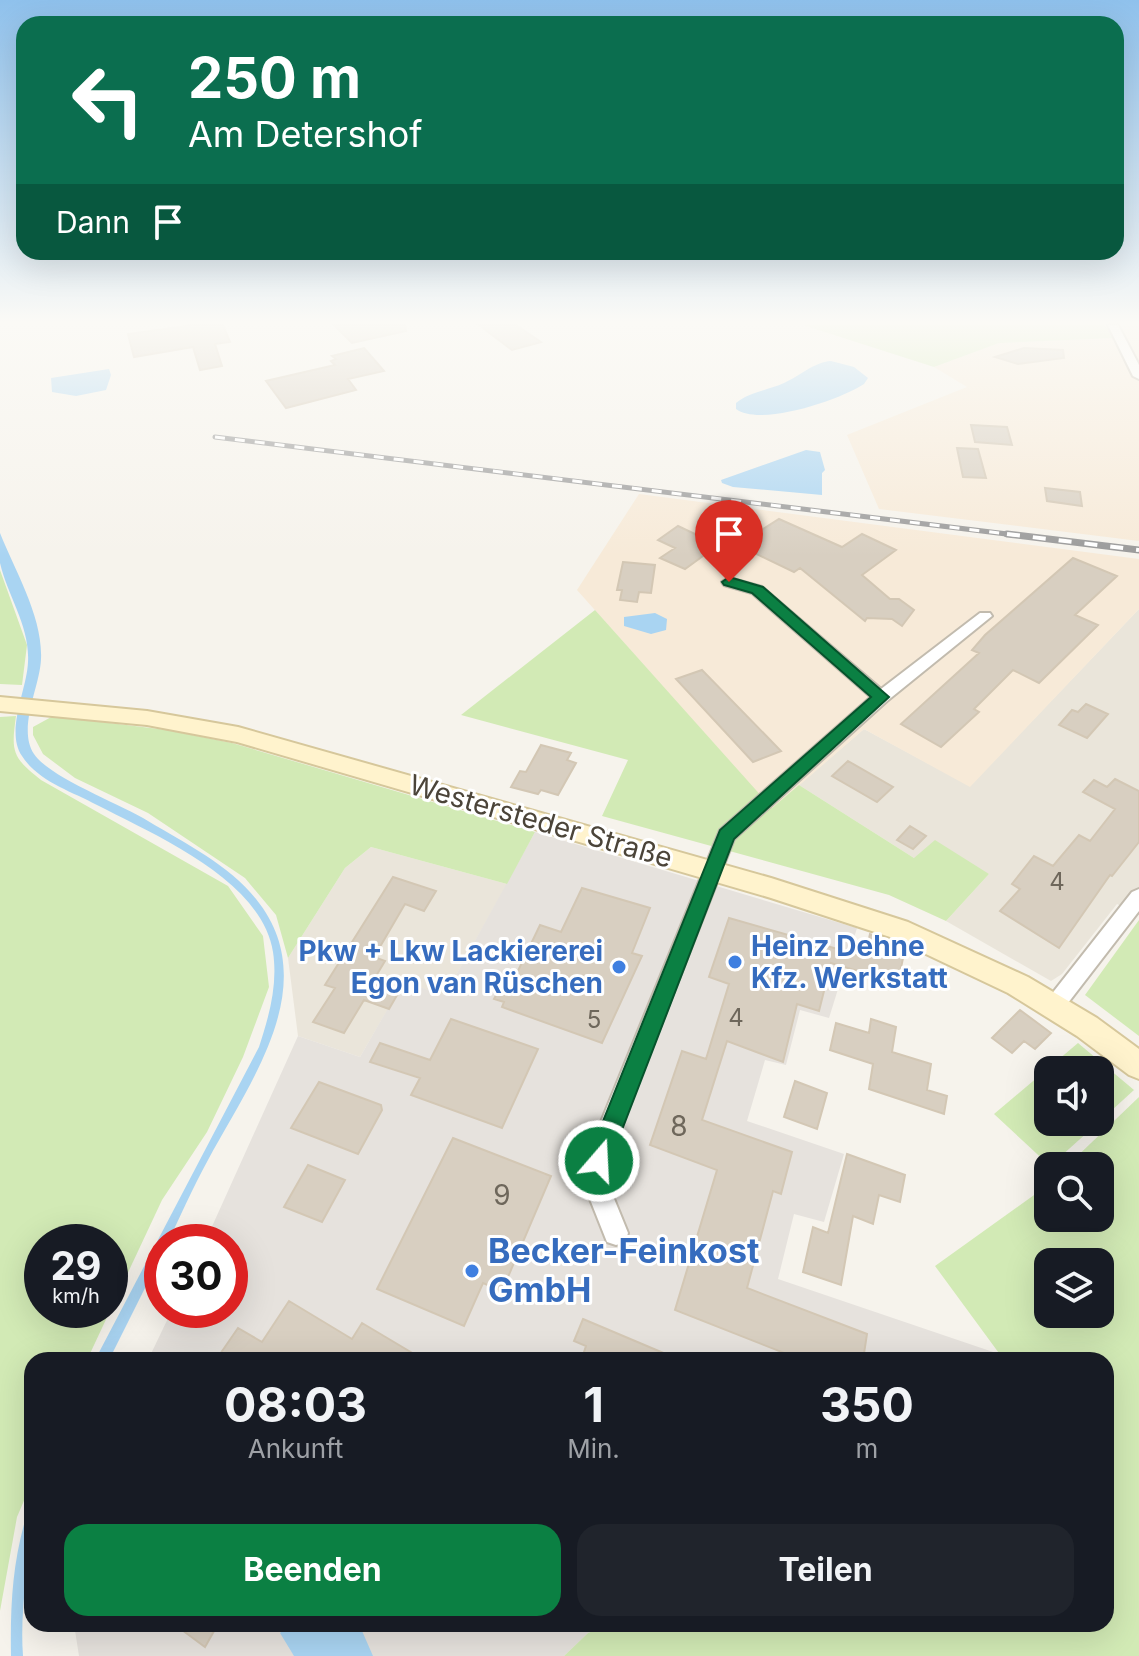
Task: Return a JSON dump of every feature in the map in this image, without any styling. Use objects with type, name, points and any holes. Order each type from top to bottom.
[{"type":"main road","name":"Westersteder Straße","points":[[4,705],[147,718],[238,735],[711,871],[899,929],[977,963],[1054,1006],[1139,1066]]},
{"type":"street","points":[[729,582],[757,590],[881,697]]},
{"type":"street","points":[[616,1233],[594,1179],[603,1144],[726,835],[881,697],[985,616]]},
{"type":"street","points":[[1054,1006],[1139,897]]},
{"type":"shaded area","points":[[929,402],[1139,402],[1139,541],[879,509],[847,435]]},
{"type":"shaded area","points":[[639,494],[1139,559],[1139,609],[970,787],[864,729],[772,809],[577,590]]},
{"type":"shaded area","points":[[1139,609],[1139,915],[1117,904],[1062,974],[1051,981],[946,921],[989,874],[914,858],[799,785],[864,729],[970,786]]},
{"type":"shaded area","points":[[535,832],[857,928],[829,1018],[800,1010],[786,1065],[765,1060],[747,1121],[844,1154],[824,1222],[794,1214],[778,1279],[993,1352],[152,1352],[163,1328],[248,1328],[248,1224],[213,1224],[298,1036],[360,1057],[403,982],[445,995]]},
{"type":"shaded area","points":[[371,847],[507,884],[445,995],[403,983],[360,1057],[298,1036],[288,958],[345,868]]},
{"type":"shaded area","points":[[75,1632],[590,1632],[564,1656],[79,1656]]},
{"type":"green space","points":[[0,570],[27,645],[22,685],[0,684]]},
{"type":"green space","points":[[595,610],[772,808],[799,785],[914,858],[935,840],[989,874],[946,921],[889,895],[602,816],[628,760],[461,715]]},
{"type":"green space","points":[[16,716],[16,753],[41,780],[228,886],[263,936],[269,987],[243,1057],[207,1132],[162,1200],[151,1224],[144,1224],[144,1238],[128,1273],[128,1224],[24,1224],[24,1328],[102,1328],[91,1352],[24,1352],[24,1501],[17,1517],[0,1611],[0,717]]},
{"type":"green space","points":[[53,716],[167,730],[232,743],[535,832],[507,884],[371,847],[345,868],[288,958],[276,915],[245,878],[148,813],[75,778],[43,754],[33,735],[33,727]]},
{"type":"green space","points":[[1139,920],[1139,1036],[1085,995]]},
{"type":"green space","points":[[1078,1043],[1093,1056],[1063,1056]]},
{"type":"green space","points":[[1114,1073],[1134,1090],[1114,1108]]},
{"type":"green space","points":[[1034,1080],[1034,1136],[1083,1136],[1066,1152],[1035,1152],[994,1114]]},
{"type":"green space","points":[[1139,1097],[1139,1656],[564,1656],[590,1632],[1114,1632],[1114,1352],[998,1352],[935,1266],[1034,1195],[1034,1232],[1114,1232],[1114,1152],[1082,1152],[1098,1136],[1114,1136],[1114,1121]]},
{"type":"water","points":[[823,402],[763,415],[747,414],[736,409],[736,403]]},
{"type":"water","points":[[806,450],[820,452],[825,470],[822,473],[822,495],[733,487],[722,483],[721,480]]},
{"type":"water","points":[[0,533],[38,627],[40,670],[28,720],[29,744],[34,754],[55,772],[136,814],[206,856],[245,887],[275,931],[283,965],[282,999],[273,1032],[259,1066],[177,1224],[166,1224],[259,1047],[273,988],[273,952],[265,926],[249,903],[228,882],[203,863],[147,830],[46,779],[22,756],[17,746],[16,723],[27,673],[28,649],[0,563]]},
{"type":"water","points":[[655,613],[667,619],[666,630],[651,634],[624,626],[624,617]]},
{"type":"water","points":[[144,1266],[144,1290],[128,1322],[128,1297]]},
{"type":"water","points":[[112,1328],[125,1328],[113,1352],[99,1352]]},
{"type":"water","points":[[24,1527],[23,1656],[11,1656],[14,1576]]},
{"type":"water","points":[[362,1632],[373,1656],[294,1656],[280,1633]]},
{"type":"building","points":[[282,402],[308,402],[286,408]]},
{"type":"building","points":[[971,425],[1007,427],[1012,445],[975,442]]},
{"type":"building","points":[[957,448],[978,449],[986,478],[963,477]]},
{"type":"building","points":[[1045,488],[1080,492],[1082,506],[1047,501]]},
{"type":"building","points":[[779,519],[842,547],[862,534],[896,550],[862,575],[890,599],[899,599],[914,610],[902,626],[892,619],[867,618],[865,621],[800,568],[794,572],[738,545]]},
{"type":"building","points":[[678,526],[718,545],[685,569],[660,558],[675,548],[658,540]]},
{"type":"building","points":[[1073,558],[1117,576],[1075,615],[1098,625],[1039,683],[1013,670],[974,709],[979,712],[941,747],[901,724],[979,653],[972,650],[985,635]]},
{"type":"building","points":[[623,562],[655,565],[651,593],[639,592],[637,602],[620,600],[622,590],[617,590]]},
{"type":"building","points":[[702,670],[781,751],[753,762],[676,679]]},
{"type":"building","points":[[1086,704],[1108,714],[1087,738],[1059,725],[1072,710],[1078,712]]},
{"type":"building","points":[[541,745],[571,753],[567,760],[576,763],[558,795],[511,787],[520,771],[526,772]]},
{"type":"building","points":[[848,761],[893,787],[877,802],[832,776]]},
{"type":"building","points":[[1115,779],[1139,791],[1139,842],[1110,875],[1059,948],[1000,911],[1020,889],[1012,884],[1034,856],[1053,866],[1079,835],[1090,841],[1115,809],[1083,792],[1094,780],[1107,787]]},
{"type":"building","points":[[910,826],[926,836],[913,849],[897,840]]},
{"type":"building","points":[[393,877],[436,891],[424,911],[405,904],[374,957],[385,961],[373,981],[400,990],[389,1009],[364,1000],[344,1033],[313,1022],[335,988],[325,985]]},
{"type":"building","points":[[582,888],[650,908],[632,953],[642,956],[602,1043],[502,1007],[504,1002],[494,999],[510,971],[517,973],[540,925],[561,932]]},
{"type":"building","points":[[729,918],[855,954],[865,955],[870,934],[905,948],[898,983],[831,963],[819,1011],[797,1004],[783,1062],[727,1041],[702,1120],[792,1152],[781,1194],[773,1191],[747,1288],[867,1334],[864,1352],[782,1352],[675,1310],[717,1170],[650,1145],[682,1051],[706,1059],[729,984],[709,977]]},
{"type":"building","points":[[1020,1010],[1051,1033],[1035,1049],[1024,1041],[1012,1053],[992,1038]]},
{"type":"building","points":[[451,1019],[538,1049],[502,1128],[411,1095],[420,1078],[370,1062],[380,1043],[430,1060]]},
{"type":"building","points":[[871,1019],[896,1027],[892,1052],[931,1064],[927,1090],[947,1096],[944,1114],[869,1089],[873,1064],[830,1050],[836,1023],[869,1033]]},
{"type":"building","points":[[795,1081],[827,1093],[817,1129],[784,1117]]},
{"type":"building","points":[[319,1082],[381,1105],[382,1110],[358,1154],[291,1128]]},
{"type":"building","points":[[453,1138],[551,1176],[502,1291],[483,1283],[464,1326],[377,1289]]},
{"type":"building","points":[[847,1154],[905,1175],[900,1202],[879,1195],[873,1224],[853,1216],[841,1285],[803,1272],[813,1227],[828,1233]]},
{"type":"building","points":[[308,1165],[345,1180],[322,1222],[284,1207]]},
{"type":"building","points":[[289,1301],[352,1339],[362,1323],[411,1352],[222,1352],[238,1328],[262,1342]]},
{"type":"building","points":[[583,1319],[661,1352],[584,1352],[586,1346],[574,1341]]},
{"type":"building","points":[[185,1632],[213,1632],[205,1647]]},
{"type":"railway","points":[[215,437],[1023,536]]},
{"type":"railway","points":[[1007,534],[1139,550]]},
{"type":"place","name":"Heinz Dehne Kfz. Werkstatt","points":[[735,962]]},
{"type":"place","name":"Pkw + Lkw Lackiererei Egon van Rüschen","points":[[619,967]]},
{"type":"place","name":"Becker-Feinkost GmbH","points":[[472,1271]]},
{"type":"route","points":[[599,1161],[603,1144],[726,835],[881,697],[757,590],[729,582]]}]
